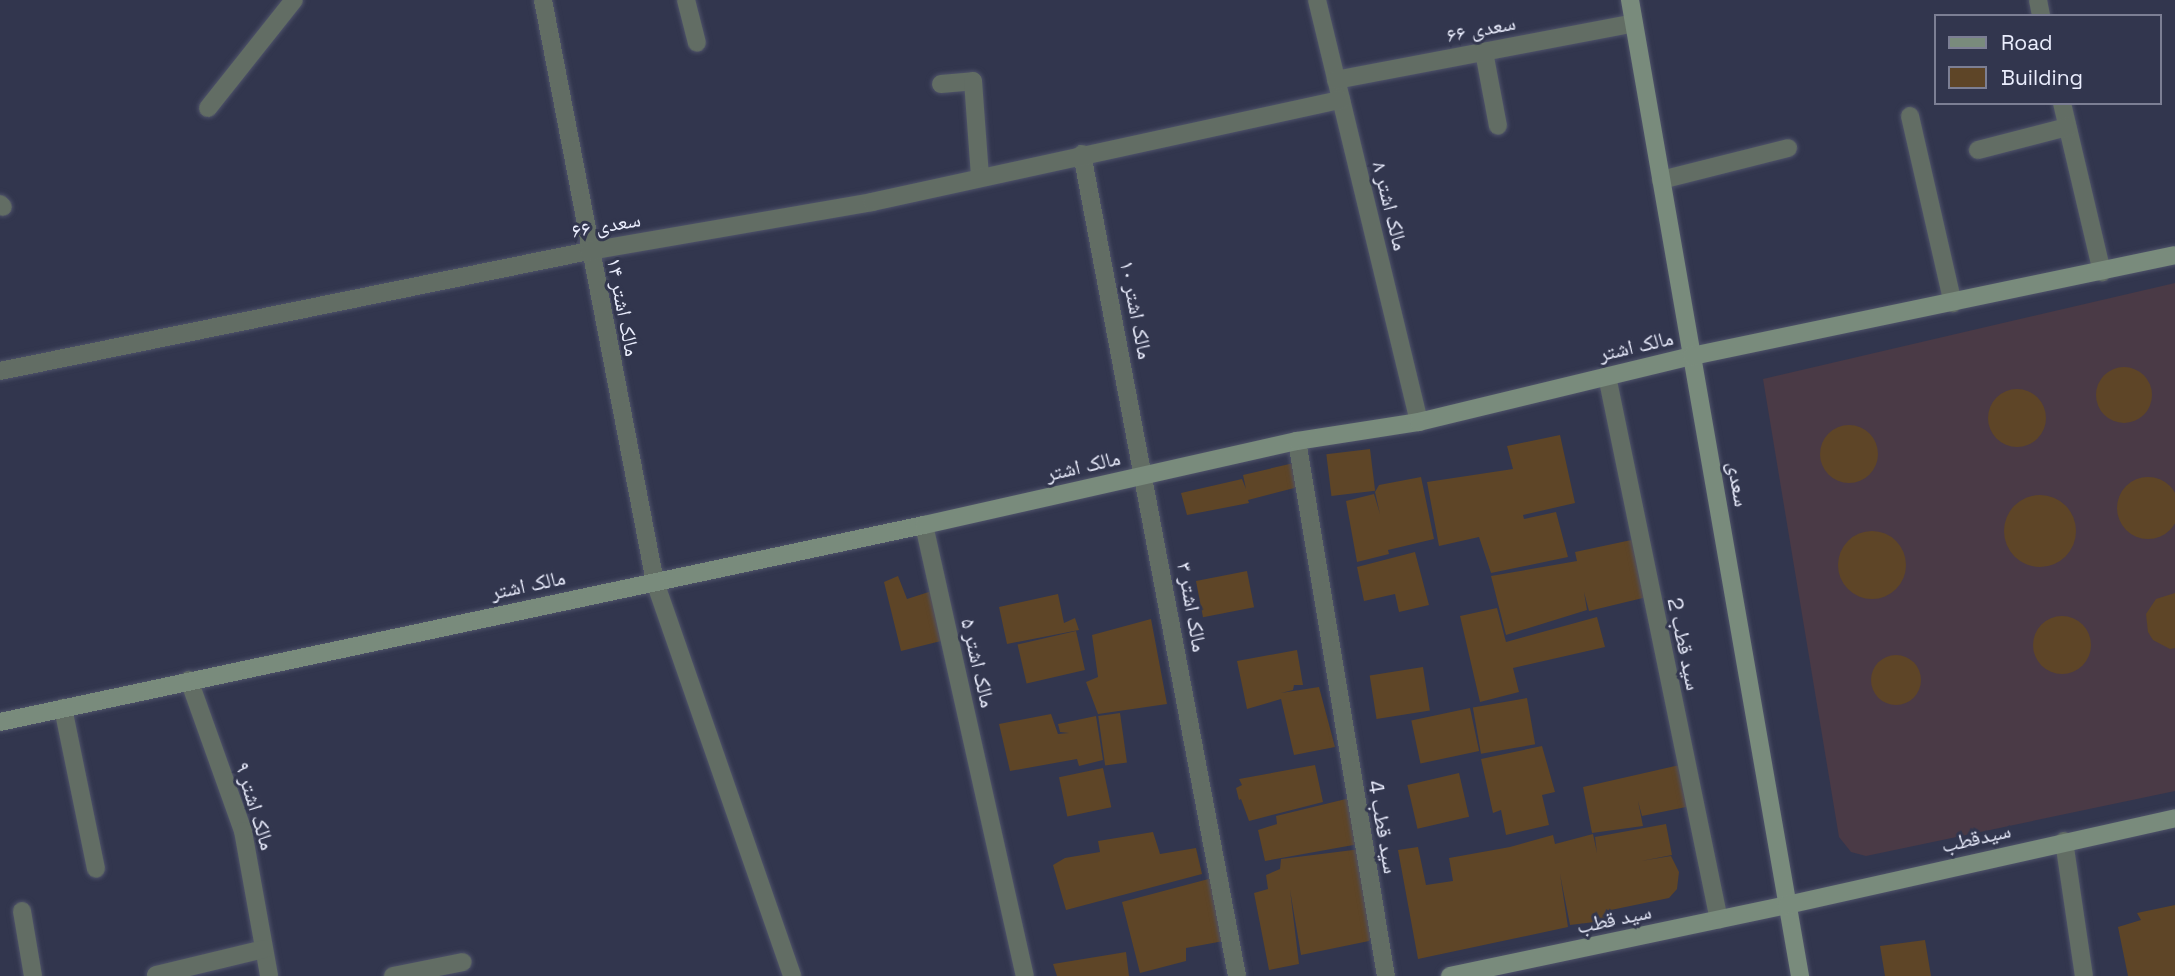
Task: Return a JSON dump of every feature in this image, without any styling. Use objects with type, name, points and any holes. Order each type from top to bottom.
[{"type":"street","points":[[208,108],[294,0]]},
{"type":"street","name":"مالک اشتر ۱۴","points":[[543,0],[654,582],[792,976]]},
{"type":"street","points":[[686,0],[697,43]]},
{"type":"street","name":"مالک اشتر ۸","points":[[1317,0],[1419,422]]},
{"type":"street","name":"سعدی","points":[[1630,0],[1800,976]]},
{"type":"street","name":"سعدی ۶۶","points":[[1336,80],[1634,23]]},
{"type":"street","points":[[1484,52],[1498,126]]},
{"type":"street","points":[[941,84],[973,81],[980,177]]},
{"type":"street","name":"سعدی ۶۶","points":[[0,370],[589,251],[872,202],[1082,154],[1341,100]]},
{"type":"street","points":[[2062,105],[2102,272]]},
{"type":"street","points":[[1910,116],[1954,303]]},
{"type":"street","points":[[1978,150],[2067,127]]},
{"type":"street","points":[[1661,180],[1788,148]]},
{"type":"street","name":"مالک اشتر ۱۰","points":[[1082,154],[1145,475]]},
{"type":"street","name":"مالک اشتر","points":[[0,722],[924,525],[1297,441],[1419,422],[1692,356],[2175,256]]},
{"type":"street","name":"سید قطب 2","points":[[1607,376],[1718,920]]},
{"type":"street","name":"سید قطب 4","points":[[1297,441],[1386,976]]},
{"type":"street","name":"مالک اشتر ۳","points":[[1145,475],[1237,976]]},
{"type":"street","name":"مالک اشتر ۵","points":[[924,525],[1025,976]]},
{"type":"street","name":"مالک اشتر ۹","points":[[189,680],[243,831],[269,976]]},
{"type":"street","points":[[63,708],[96,869]]},
{"type":"street","name":"سیدقطب","points":[[1787,905],[2175,818]]},
{"type":"street","points":[[2064,841],[2084,976]]},
{"type":"street","name":"سید قطب","points":[[1450,976],[1496,971],[1787,905]]},
{"type":"street","points":[[22,911],[33,976]]},
{"type":"street","points":[[156,975],[264,949]]},
{"type":"street","points":[[393,976],[463,962]]},
{"type":"shaded area","points":[[2175,283],[2175,791],[1866,856],[1851,852],[1839,837],[1763,379]]},
{"type":"building","points":[[2118,367],[2130,367],[2140,371],[2148,379],[2152,395],[2148,411],[2140,419],[2130,423],[2118,423],[2108,419],[2100,411],[2096,401],[2096,389],[2100,379],[2108,371]]},
{"type":"building","points":[[2017,389],[2038,397],[2046,418],[2038,439],[2017,447],[1996,439],[1988,418],[1996,397]]},
{"type":"building","points":[[1843,425],[1855,425],[1870,433],[1878,448],[1878,460],[1870,475],[1855,483],[1843,483],[1828,475],[1820,460],[1820,448],[1828,433]]},
{"type":"building","points":[[1560,435],[1575,503],[1523,515],[1524,519],[1556,512],[1568,557],[1491,573],[1479,537],[1439,546],[1427,482],[1513,469],[1507,446]]},
{"type":"building","points":[[1370,449],[1375,491],[1331,496],[1326,454]]},
{"type":"building","points":[[1298,462],[1302,486],[1248,500],[1249,503],[1187,515],[1181,493],[1242,479],[1246,489],[1243,475]]},
{"type":"building","points":[[1421,477],[1434,539],[1388,550],[1389,554],[1357,562],[1346,501],[1374,494],[1380,514],[1375,492],[1379,485]]},
{"type":"building","points":[[2148,477],[2160,480],[2176,496],[2176,520],[2170,530],[2148,539],[2126,530],[2117,508],[2126,486]]},
{"type":"building","points":[[2040,495],[2060,501],[2070,511],[2076,531],[2070,551],[2060,561],[2040,567],[2020,561],[2010,551],[2004,531],[2010,511],[2020,501]]},
{"type":"building","points":[[1872,531],[1885,534],[1896,541],[1903,552],[1906,565],[1903,578],[1896,589],[1885,596],[1872,599],[1859,596],[1848,589],[1841,578],[1838,565],[1841,552],[1848,541],[1859,534]]},
{"type":"building","points":[[1636,539],[1647,597],[1589,611],[1584,592],[1587,610],[1506,635],[1491,576],[1577,561],[1575,552]]},
{"type":"building","points":[[1415,552],[1429,605],[1399,612],[1395,594],[1364,601],[1357,567]]},
{"type":"building","points":[[1247,571],[1254,607],[1203,617],[1196,581]]},
{"type":"building","points":[[898,576],[907,599],[935,590],[949,639],[901,651],[884,582]]},
{"type":"building","points":[[2175,593],[2175,648],[2170,649],[2153,640],[2148,632],[2146,614],[2156,599]]},
{"type":"building","points":[[1058,594],[1064,623],[1075,618],[1079,630],[1007,644],[999,607]]},
{"type":"building","points":[[1497,608],[1506,642],[1597,617],[1605,647],[1513,668],[1519,692],[1480,702],[1460,616]]},
{"type":"building","points":[[2056,616],[2068,616],[2083,624],[2091,639],[2091,651],[2083,666],[2068,674],[2056,674],[2041,666],[2033,651],[2033,639],[2041,624]]},
{"type":"building","points":[[1151,619],[1167,704],[1098,714],[1086,682],[1098,677],[1092,635]]},
{"type":"building","points":[[1076,631],[1085,670],[1027,683],[1018,644]]},
{"type":"building","points":[[1297,650],[1303,685],[1294,685],[1293,690],[1281,693],[1319,687],[1335,747],[1294,755],[1281,699],[1247,709],[1237,661]]},
{"type":"building","points":[[1896,655],[1914,662],[1921,680],[1914,698],[1896,705],[1878,698],[1871,680],[1878,662]]},
{"type":"building","points":[[1423,667],[1430,710],[1377,719],[1370,675]]},
{"type":"building","points":[[1527,698],[1535,744],[1481,754],[1473,708]]},
{"type":"building","points":[[1470,708],[1479,751],[1420,764],[1411,720]]},
{"type":"building","points":[[1120,713],[1127,763],[1105,766],[1098,716]]},
{"type":"building","points":[[1051,714],[1058,734],[1069,733],[1060,732],[1058,724],[1096,716],[1103,760],[1079,766],[1077,759],[1010,771],[999,724]]},
{"type":"building","points":[[1542,746],[1555,792],[1542,795],[1549,825],[1506,835],[1501,810],[1493,813],[1481,759]]},
{"type":"building","points":[[1684,764],[1691,806],[1642,816],[1638,801],[1643,826],[1592,833],[1583,787]]},
{"type":"building","points":[[1315,765],[1323,802],[1249,821],[1236,788],[1242,785],[1239,779]]},
{"type":"building","points":[[1103,768],[1111,807],[1067,816],[1059,777]]},
{"type":"building","points":[[1459,773],[1469,817],[1417,829],[1407,785]]},
{"type":"building","points":[[1350,798],[1359,844],[1265,861],[1258,830],[1277,824],[1276,816]]},
{"type":"building","points":[[1666,824],[1672,855],[1641,861],[1671,856],[1679,872],[1677,889],[1669,898],[1606,911],[1614,916],[1611,920],[1570,925],[1560,874],[1568,927],[1418,959],[1398,850],[1418,847],[1426,885],[1453,881],[1449,858],[1510,847],[1553,835],[1555,844],[1593,834],[1597,853],[1595,837]]},
{"type":"building","points":[[1153,832],[1160,854],[1196,848],[1202,874],[1066,910],[1053,865],[1065,858],[1100,852],[1098,841]]},
{"type":"building","points":[[1361,849],[1375,931],[1369,941],[1301,955],[1290,890],[1299,964],[1269,970],[1254,893],[1268,889],[1266,875],[1280,869],[1281,859]]},
{"type":"building","points":[[1216,877],[1229,940],[1186,948],[1186,961],[1140,973],[1122,902]]},
{"type":"building","points":[[2175,905],[2175,976],[2128,976],[2118,927],[2141,920],[2137,913]]},
{"type":"building","points":[[1925,940],[1931,976],[1885,976],[1880,946]]},
{"type":"building","points":[[1126,952],[1129,976],[1057,976],[1053,964]]}]
